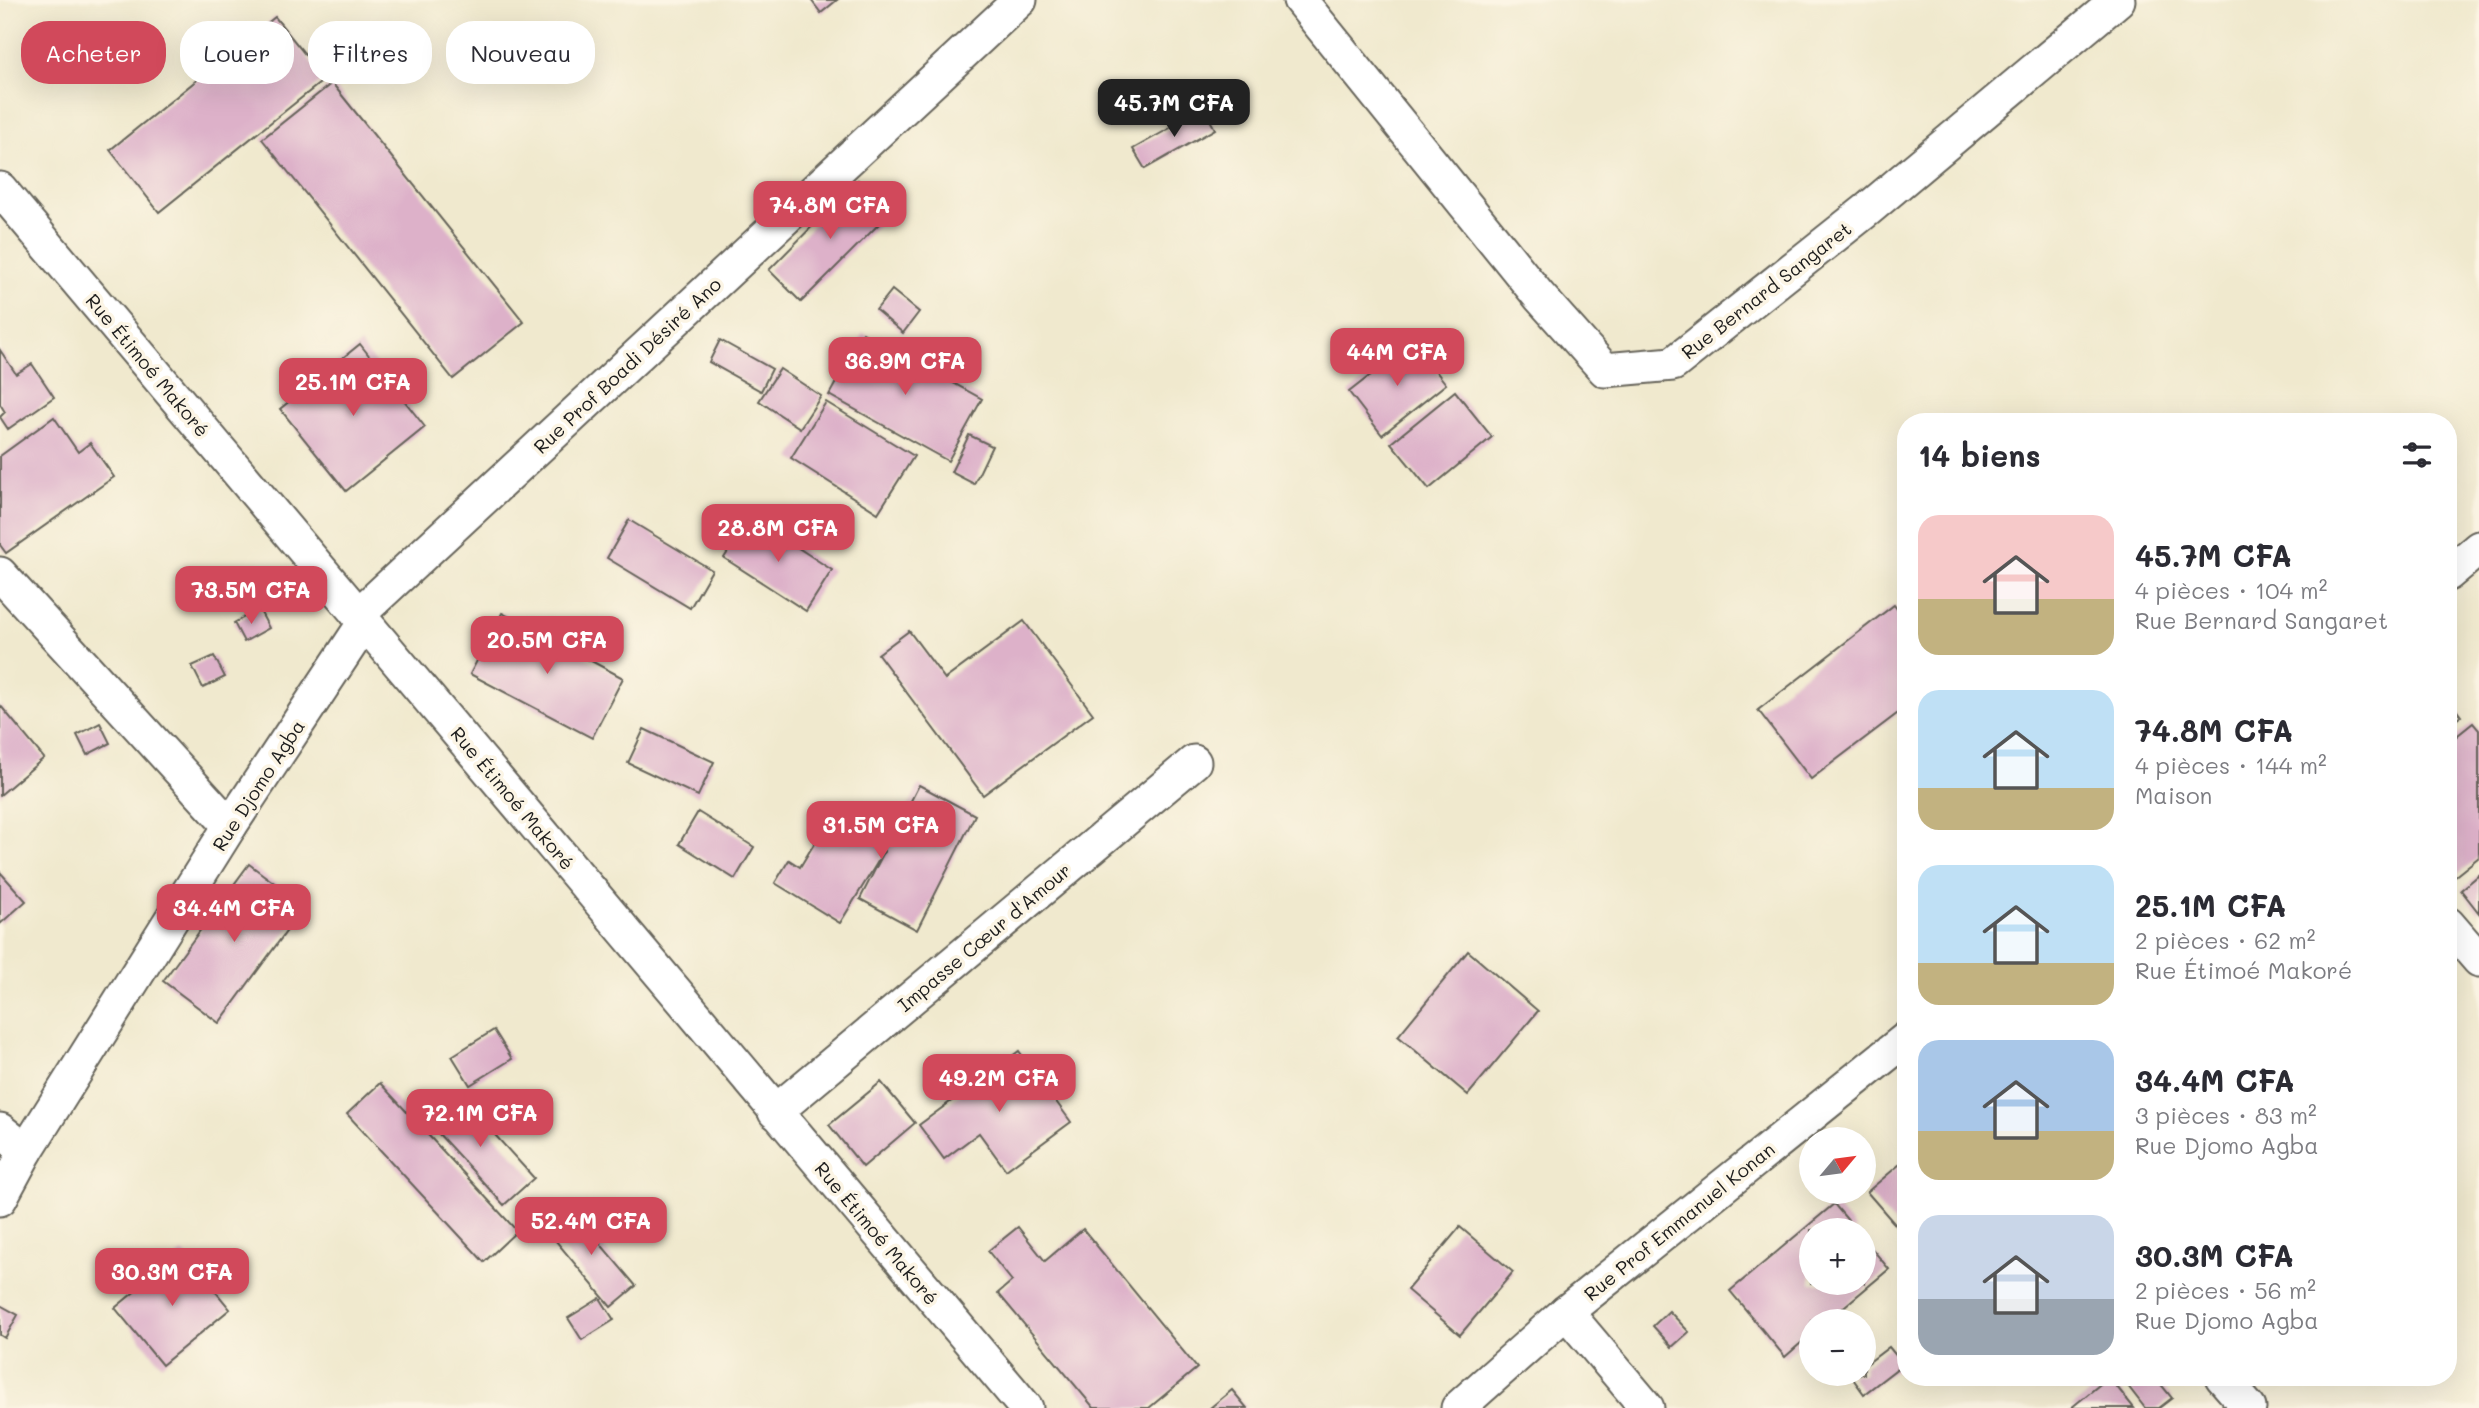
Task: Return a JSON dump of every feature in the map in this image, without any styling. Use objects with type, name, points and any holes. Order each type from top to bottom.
[{"type":"street","name":"Rue Prof Boadi Désiré Ano","points":[[362,619],[1020,0]]},
{"type":"street","name":"Rue Bernard Sangaret","points":[[1300,0],[1539,296],[1605,370],[1673,364],[1867,210],[2118,0]]},
{"type":"street","name":"Rue Étimoé Makoré","points":[[0,188],[1026,1408]]},
{"type":"street","points":[[2457,566],[2479,548]]},
{"type":"street","points":[[0,574],[230,826]]},
{"type":"street","name":"Rue Djomo Agba","points":[[0,1199],[26,1152],[362,619]]},
{"type":"street","name":"Impasse Cœur d'Amour","points":[[775,1112],[1194,762]]},
{"type":"street","points":[[2457,934],[2479,960]]},
{"type":"street","name":"Rue Prof Emmanuel Konan","points":[[1458,1408],[1566,1312],[1897,1047]]},
{"type":"street","points":[[0,1130],[26,1152]]},
{"type":"street","points":[[1566,1312],[1647,1408]]},
{"type":"street","points":[[2230,1386],[2249,1408]]},
{"type":"building","points":[[811,0],[837,0],[821,13]]},
{"type":"building","points":[[294,41],[308,58],[308,84],[319,84],[159,212],[110,150],[192,84],[294,84]]},
{"type":"building","points":[[333,84],[524,322],[453,379],[262,139]]},
{"type":"building","points":[[1204,109],[1215,129],[1145,169],[1133,149]]},
{"type":"building","points":[[858,180],[891,212],[801,302],[769,270]]},
{"type":"building","points":[[892,290],[919,312],[903,333],[876,310]]},
{"type":"building","points":[[863,333],[982,399],[948,461],[829,395]]},
{"type":"building","points":[[720,340],[772,369],[761,391],[709,362]]},
{"type":"building","points":[[1413,342],[1446,384],[1382,435],[1349,392]]},
{"type":"building","points":[[360,344],[425,427],[346,491],[280,409]]},
{"type":"building","points":[[0,350],[16,374],[32,364],[54,397],[8,429],[0,417],[5,412],[0,404]]},
{"type":"building","points":[[780,369],[821,396],[800,428],[759,401]]},
{"type":"building","points":[[1455,391],[1492,437],[1429,489],[1391,443]]},
{"type":"building","points":[[826,402],[914,456],[878,513],[791,458]]},
{"type":"building","points":[[54,417],[78,452],[90,443],[114,477],[6,553],[0,545],[0,456]]},
{"type":"building","points":[[969,435],[992,446],[974,484],[951,472]]},
{"type":"building","points":[[751,517],[832,570],[806,611],[724,558]]},
{"type":"building","points":[[629,520],[712,570],[690,608],[607,558]]},
{"type":"building","points":[[1894,605],[1897,609],[1897,714],[1811,779],[1758,710]]},
{"type":"building","points":[[259,609],[269,628],[244,642],[234,623]]},
{"type":"building","points":[[502,613],[623,678],[592,738],[470,674]]},
{"type":"building","points":[[1024,621],[1093,714],[983,795],[878,654],[909,631],[945,679]]},
{"type":"building","points":[[214,656],[225,677],[203,688],[192,666]]},
{"type":"building","points":[[0,705],[44,758],[0,795]]},
{"type":"building","points":[[100,723],[110,743],[87,755],[77,735]]},
{"type":"building","points":[[2473,723],[2479,730],[2479,857],[2457,875],[2457,736]]},
{"type":"building","points":[[644,729],[714,762],[698,796],[628,763]]},
{"type":"building","points":[[919,785],[975,815],[917,930],[860,899],[885,850],[840,923],[775,883],[789,860],[800,867],[837,806],[890,842]]},
{"type":"building","points":[[698,812],[754,847],[735,879],[679,844]]},
{"type":"building","points":[[249,864],[305,906],[219,1023],[163,981]]},
{"type":"building","points":[[0,872],[26,901],[0,924]]},
{"type":"building","points":[[2479,875],[2479,913],[2461,890]]},
{"type":"building","points":[[1468,951],[1538,1011],[1468,1095],[1398,1036]]},
{"type":"building","points":[[494,1030],[512,1059],[470,1085],[452,1056]]},
{"type":"building","points":[[1019,1051],[1071,1122],[1006,1170],[979,1133],[944,1159],[919,1125]]},
{"type":"building","points":[[881,1082],[915,1123],[863,1167],[829,1125]]},
{"type":"building","points":[[380,1083],[517,1231],[484,1262],[347,1114]]},
{"type":"building","points":[[456,1092],[534,1178],[504,1205],[426,1120]]},
{"type":"building","points":[[1897,1167],[1897,1227],[1876,1202],[1876,1184]]},
{"type":"building","points":[[1834,1204],[1846,1218],[1817,1218]]},
{"type":"building","points":[[570,1208],[636,1286],[611,1307],[545,1228]]},
{"type":"building","points":[[1018,1227],[1045,1261],[1083,1229],[1197,1368],[1149,1408],[1094,1408],[998,1293],[1012,1281],[988,1251]]},
{"type":"building","points":[[1460,1227],[1513,1272],[1460,1335],[1407,1290]]},
{"type":"building","points":[[1799,1233],[1799,1295],[1858,1295],[1841,1309],[1799,1309],[1799,1345],[1785,1357],[1730,1291]]},
{"type":"building","points":[[183,1252],[230,1309],[162,1365],[115,1308]]},
{"type":"building","points":[[1876,1253],[1889,1269],[1876,1280]]},
{"type":"building","points":[[600,1298],[614,1320],[582,1340],[568,1318]]},
{"type":"building","points":[[0,1305],[18,1315],[5,1338],[0,1335]]},
{"type":"building","points":[[1669,1311],[1689,1332],[1672,1347],[1653,1326]]},
{"type":"building","points":[[1889,1347],[1897,1357],[1897,1369],[1876,1385],[1876,1357]]},
{"type":"building","points":[[1858,1386],[1874,1386],[1864,1394]]},
{"type":"building","points":[[2098,1386],[2116,1386],[2134,1408],[2071,1408]]},
{"type":"building","points":[[2128,1386],[2162,1386],[2172,1398],[2159,1408],[2145,1408]]},
{"type":"building","points":[[1232,1390],[1247,1408],[1210,1408]]}]
